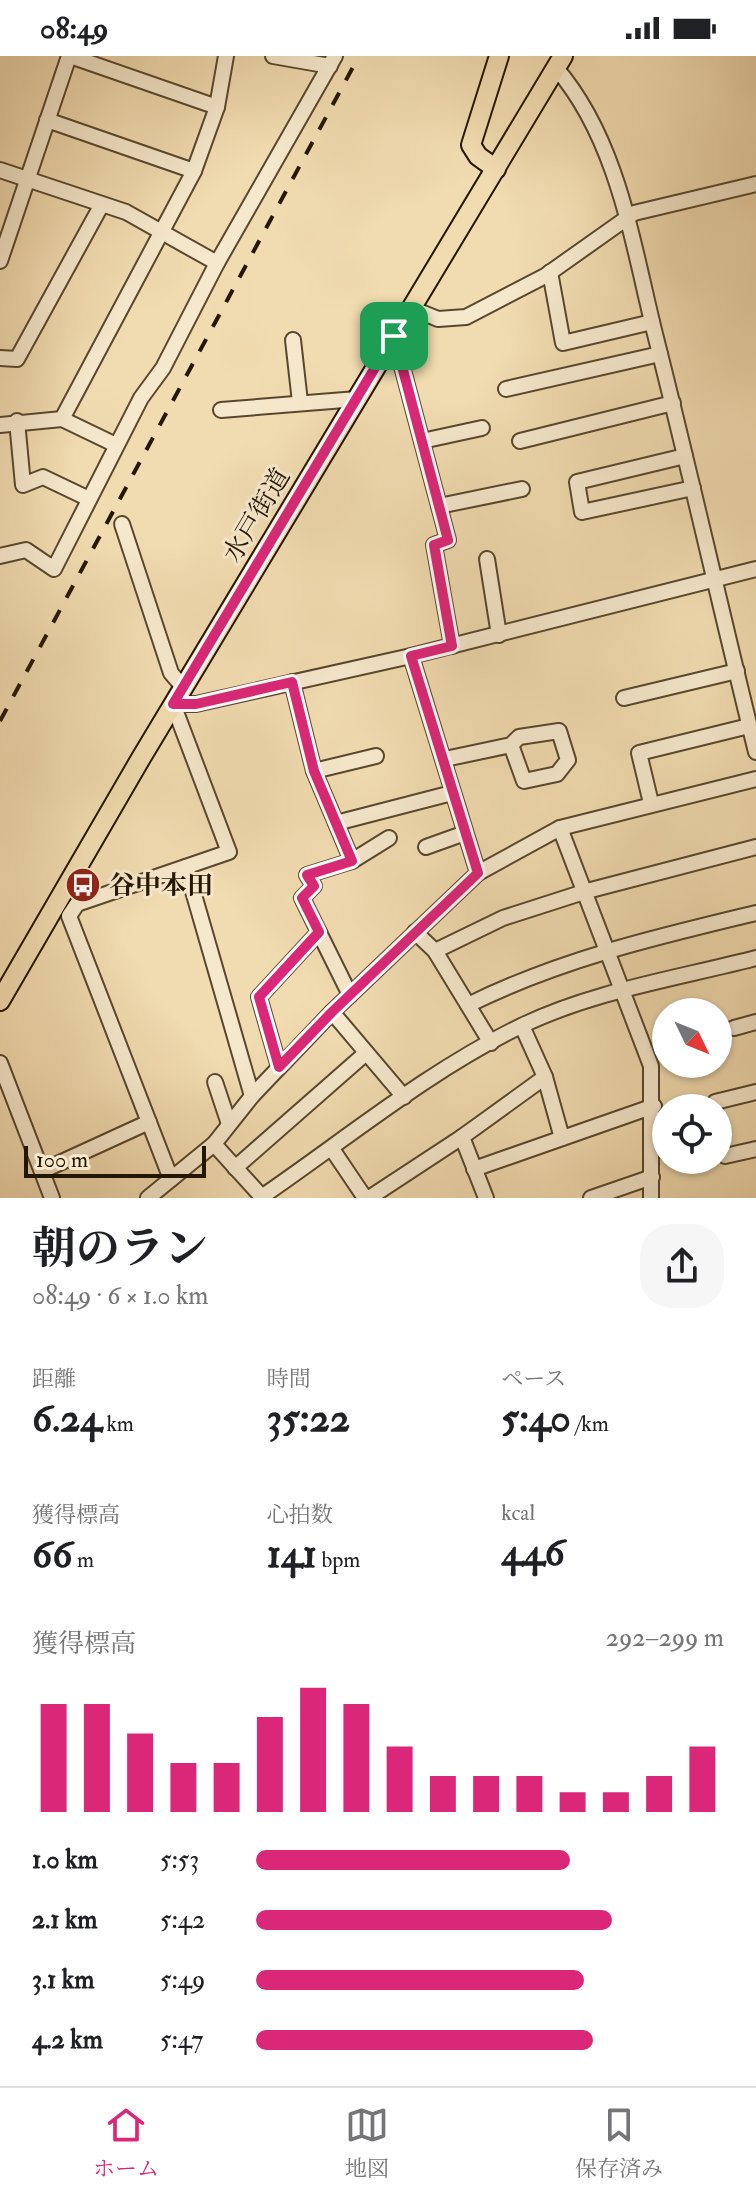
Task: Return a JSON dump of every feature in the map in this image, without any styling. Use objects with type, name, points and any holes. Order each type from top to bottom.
[{"type":"main road","points":[[496,169],[478,156],[471,145],[499,56]]},
{"type":"main road","name":"水戸街道","points":[[0,1001],[183,687],[560,62]]},
{"type":"street","points":[[0,261],[70,56],[217,107]]},
{"type":"street","points":[[62,419],[194,171],[217,107],[226,56]]},
{"type":"street","points":[[0,556],[26,550],[54,569],[87,498],[141,398],[163,368],[217,263],[332,61],[273,56]]},
{"type":"street","points":[[560,62],[605,147],[673,403],[756,752]]},
{"type":"street","points":[[47,120],[194,171]]},
{"type":"street","points":[[0,170],[126,212],[162,229],[217,263]]},
{"type":"street","points":[[411,308],[438,319],[466,317],[550,272],[634,213],[756,184]]},
{"type":"street","points":[[0,358],[17,359],[101,206]]},
{"type":"street","points":[[550,272],[563,343],[652,322]]},
{"type":"street","points":[[394,336],[448,540],[434,545],[452,646]]},
{"type":"street","points":[[293,340],[300,402]]},
{"type":"street","points":[[506,389],[660,354]]},
{"type":"street","points":[[221,410],[357,399]]},
{"type":"street","points":[[520,441],[673,403]]},
{"type":"street","points":[[0,425],[62,419],[116,445]]},
{"type":"street","points":[[17,421],[23,485],[43,477],[87,498]]},
{"type":"street","points":[[422,441],[482,428]]},
{"type":"street","points":[[685,456],[577,482],[582,512],[693,488]]},
{"type":"street","points":[[439,506],[522,489]]},
{"type":"street","points":[[122,524],[171,673],[183,687]]},
{"type":"street","points":[[487,559],[499,635]]},
{"type":"street","points":[[171,1179],[69,916],[77,904],[229,852],[173,704],[196,704],[411,656],[756,569]]},
{"type":"street","points":[[411,656],[478,873]]},
{"type":"street","points":[[624,698],[737,671]]},
{"type":"street","points":[[292,682],[314,771],[352,861]]},
{"type":"street","points":[[651,803],[639,753],[749,726]]},
{"type":"street","points":[[445,759],[511,745]]},
{"type":"street","points":[[314,771],[376,756]]},
{"type":"street","points":[[148,1198],[214,1144],[252,1096],[332,1012],[478,873],[560,828],[756,779]]},
{"type":"street","points":[[336,823],[452,793]]},
{"type":"street","points":[[560,828],[609,948],[651,1066],[653,1094]]},
{"type":"street","points":[[426,847],[465,833]]},
{"type":"street","points":[[350,995],[302,898],[314,886],[307,875],[352,861],[389,838]]},
{"type":"street","points":[[435,951],[503,918],[587,891],[756,847]]},
{"type":"street","points":[[186,867],[252,1096]]},
{"type":"street","points":[[55,902],[73,910]]},
{"type":"street","points":[[468,1005],[527,976],[609,948],[756,913]]},
{"type":"street","points":[[279,1067],[259,997],[319,932]]},
{"type":"street","points":[[415,932],[435,951],[491,1043]]},
{"type":"street","points":[[214,1144],[261,1197],[404,1097],[522,1026],[625,992],[756,958]]},
{"type":"street","points":[[332,1012],[404,1097]]},
{"type":"street","points":[[734,1028],[756,1022]]},
{"type":"street","points":[[522,1026],[545,1077],[562,1138]]},
{"type":"street","points":[[235,1168],[366,1053]]},
{"type":"street","points":[[0,1063],[52,1198]]},
{"type":"street","points":[[332,1149],[367,1198],[462,1137],[545,1077]]},
{"type":"street","points":[[215,1082],[229,1124]]},
{"type":"street","points":[[732,1098],[756,1092]]},
{"type":"street","points":[[474,1169],[652,1107]]},
{"type":"street","points":[[42,1171],[149,1122]]},
{"type":"street","points":[[462,1137],[486,1198]]},
{"type":"street","points":[[732,1154],[756,1149]]},
{"type":"street","points":[[651,1198],[652,1174]]},
{"type":"street","points":[[591,1198],[652,1177]]},
{"type":"railway","points":[[0,721],[359,56]]},
{"type":"place","name":"谷中本田","points":[[83,885]]},
{"type":"route","points":[[394,336],[448,540],[434,545],[452,646],[411,656],[478,873],[279,1067],[259,997],[319,932],[302,898],[314,886],[307,875],[352,861],[314,771],[292,682],[196,704],[173,704],[394,336]]}]
